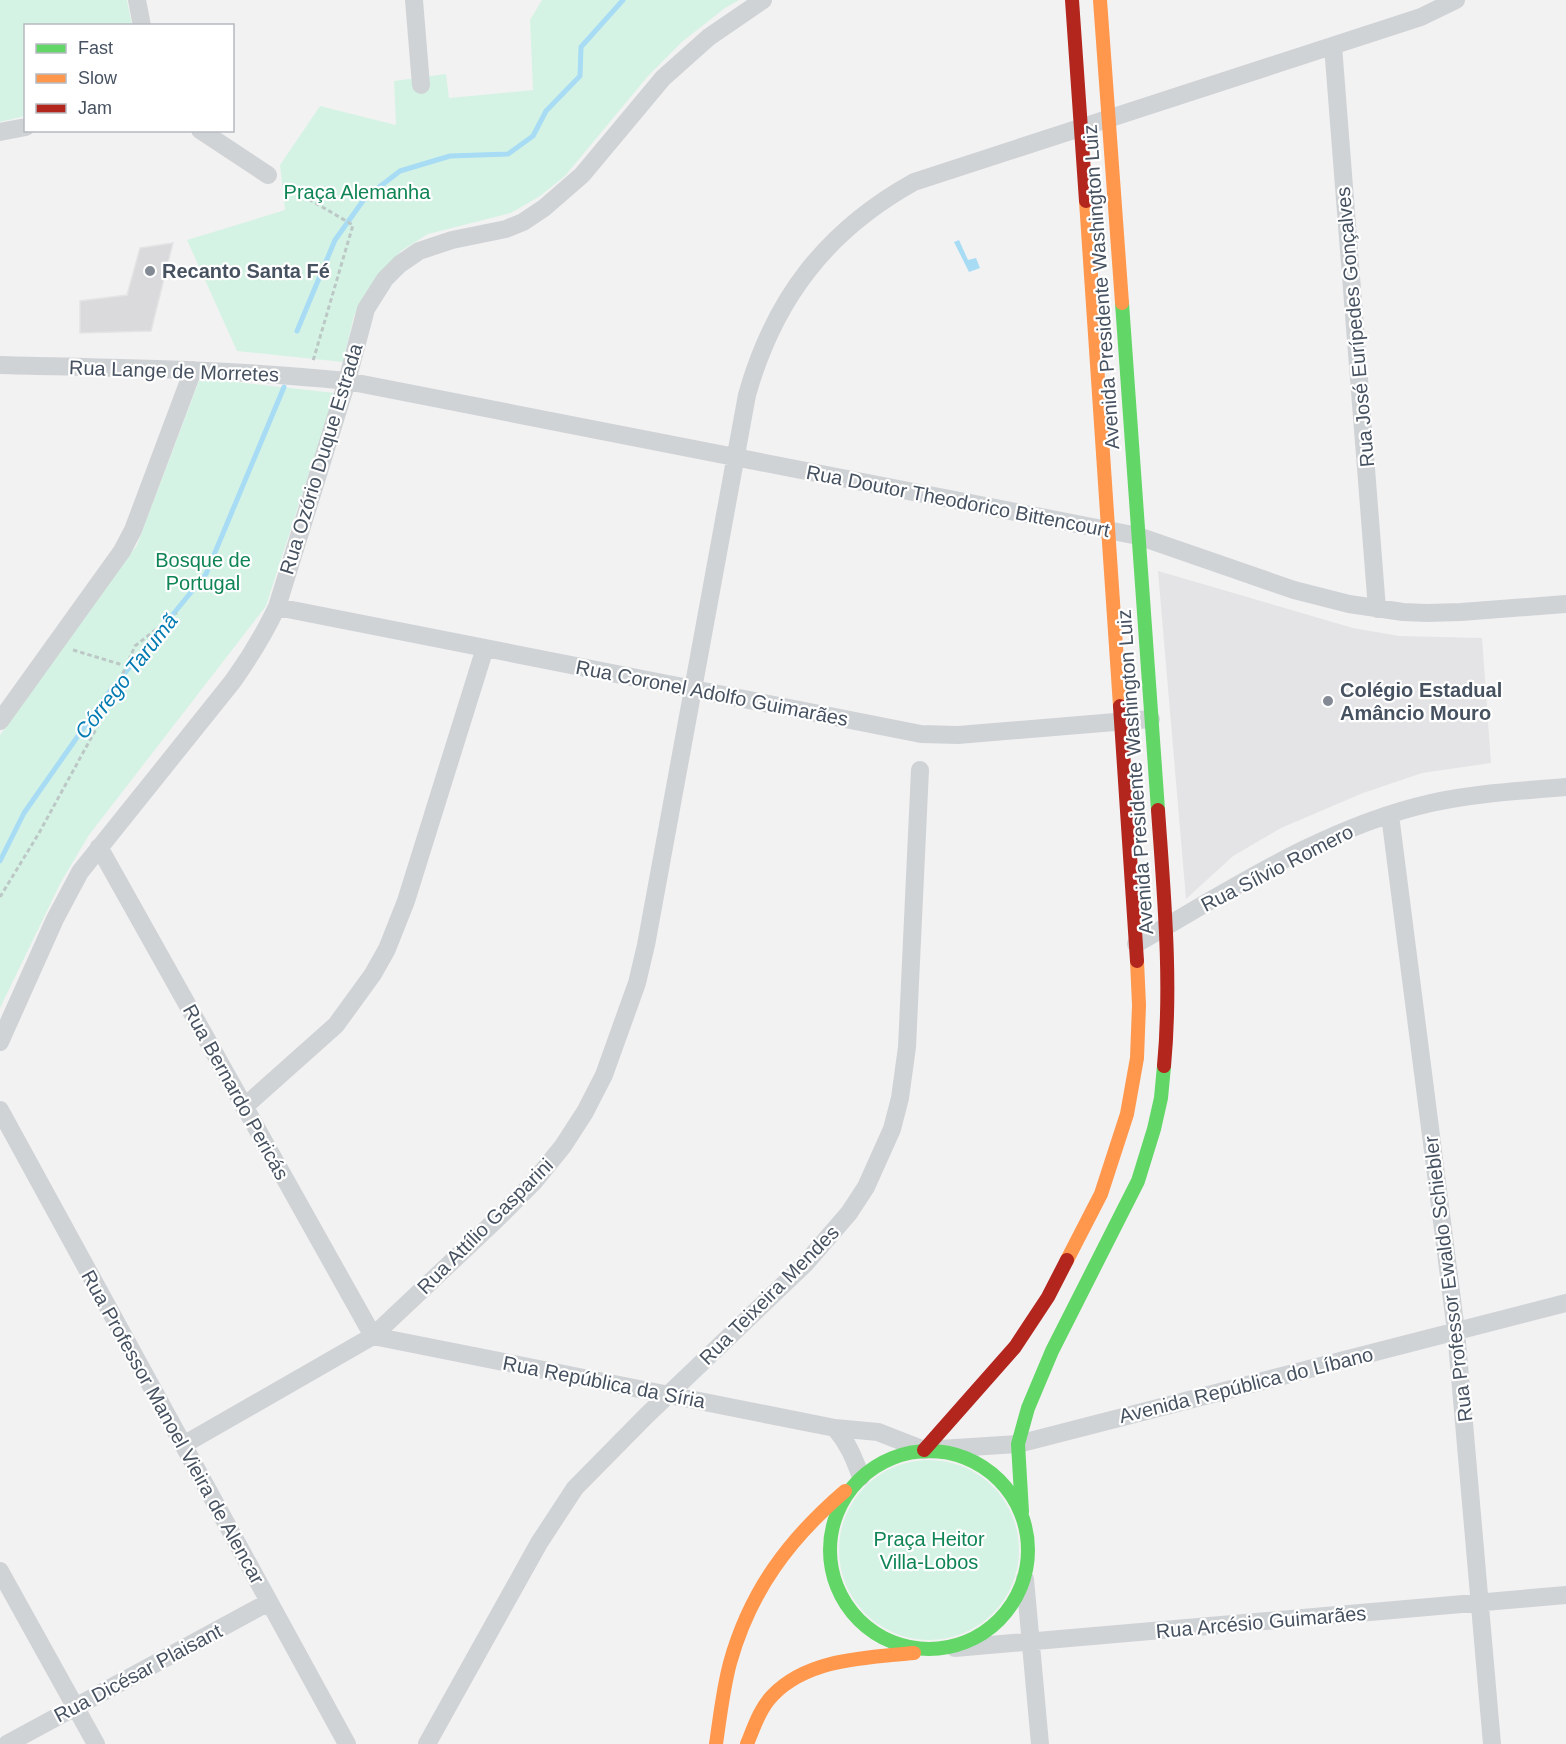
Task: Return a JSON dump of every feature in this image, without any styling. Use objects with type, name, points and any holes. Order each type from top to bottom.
[{"type":"street","points":[[136,0],[142,24]]},
{"type":"street","points":[[414,0],[421,86]]},
{"type":"street","name":"Rua Ozório Duque Estrada","points":[[0,1042],[66,896],[99,847],[252,656],[277,607],[347,381],[366,309],[385,279],[400,264],[419,251],[435,244],[506,229],[523,222],[544,208],[582,175],[663,78],[709,37],[763,0]]},
{"type":"street","name":"Avenida Presidente Washington Luiz","points":[[924,1450],[1015,1347],[1048,1297],[1101,1194],[1127,1114],[1137,1058],[1139,1005],[1136,944],[1072,0]]},
{"type":"street","name":"Avenida Presidente Washington Luiz","points":[[1022,1512],[1018,1444],[1028,1408],[1038,1381],[1126,1207],[1146,1157],[1161,1098],[1169,999],[1166,927],[1100,0]]},
{"type":"street","name":"Rua Attílio Gasparini","points":[[183,1445],[373,1336],[533,1183],[563,1146],[585,1112],[620,1033],[637,983],[656,895],[747,395],[754,370],[779,313],[796,284],[817,258],[842,232],[883,201],[914,182],[1421,17],[1456,0]]},
{"type":"street","name":"Rua José Eurípedes Gonçalves","points":[[1333,46],[1377,609]]},
{"type":"street","points":[[0,132],[24,127]]},
{"type":"street","points":[[204,132],[268,175]]},
{"type":"street","name":"Rua Lange de Morretes","points":[[0,365],[193,370],[347,381]]},
{"type":"street","points":[[0,721],[108,573],[133,530],[193,370]]},
{"type":"street","name":"Rua Doutor Theodorico Bittencourt","points":[[347,381],[1138,536],[1294,590],[1377,609],[1402,612],[1461,612],[1566,604]]},
{"type":"street","name":"Rua Coronel Adolfo Guimarães","points":[[277,607],[898,730],[939,736],[1151,719]]},
{"type":"street","points":[[244,1107],[336,1025],[373,974],[387,949],[406,902],[485,648]]},
{"type":"street","name":"Rua Teixeira Mendes","points":[[427,1744],[539,1543],[575,1488],[830,1238],[860,1196],[880,1158],[892,1129],[900,1098],[907,1047],[920,770]]},
{"type":"street","name":"Rua Sílvio Romero","points":[[1136,944],[1313,846],[1358,826],[1430,803],[1566,787]]},
{"type":"street","name":"Rua Professor Ewaldo Schiebler","points":[[1390,815],[1456,1331],[1492,1744]]},
{"type":"street","name":"Rua Bernardo Pericás","points":[[99,847],[373,1336]]},
{"type":"street","name":"Rua Professor Manoel Vieira de Alencar","points":[[0,1110],[346,1744]]},
{"type":"street","name":"Avenida República do Líbano","points":[[924,1450],[1018,1444],[1566,1303]]},
{"type":"street","name":"Rua República da Síria","points":[[373,1336],[835,1428],[879,1432],[924,1450]]},
{"type":"street","points":[[835,1428],[854,1454],[857,1481],[836,1514],[829,1545],[832,1577],[846,1607],[868,1631],[897,1646],[929,1651]]},
{"type":"street","points":[[716,1744],[730,1663],[739,1635],[760,1587],[777,1562],[801,1531],[857,1481],[890,1458],[924,1450],[954,1453],[982,1465],[1006,1486],[1022,1512],[1029,1545],[1025,1579],[1040,1744]]},
{"type":"street","points":[[0,1571],[96,1744]]},
{"type":"street","points":[[747,1744],[761,1712],[773,1695],[787,1683],[803,1674],[841,1663],[955,1648],[986,1633],[1010,1609],[1025,1579]]},
{"type":"street","name":"Rua Arcésio Guimarães","points":[[955,1648],[1566,1595]]},
{"type":"street","name":"Rua Dicésar Plaisant","points":[[7,1744],[269,1602]]},
{"type":"path","points":[[268,175],[353,225],[309,377]]},
{"type":"path","points":[[0,897],[39,833],[96,730],[135,646],[177,613]]},
{"type":"path","points":[[55,645],[126,666]]},
{"type":"shaded area","name":"Colégio Estadual Amâncio Mouro","points":[[1158,571],[1353,628],[1399,636],[1482,638],[1491,763],[1422,773],[1363,793],[1281,828],[1233,856],[1186,899]]},
{"type":"green space","points":[[0,0],[127,0],[132,24],[24,24],[24,116],[0,122]]},
{"type":"green space","name":"Praça Alemanha","points":[[542,0],[739,0],[725,8],[683,41],[648,76],[565,176],[540,196],[511,213],[428,234],[401,251],[371,285],[354,316],[343,362],[237,351],[187,240],[285,210],[280,165],[320,106],[396,125],[394,81],[446,74],[449,98],[533,90],[530,20]]},
{"type":"green space","name":"Bosque de Portugal","points":[[200,378],[335,393],[266,606],[89,835],[61,882],[0,1008],[0,735],[137,545]]},
{"type":"green space","name":"Praça Heitor Villa-Lobos","points":[[929,1460],[963,1467],[979,1475],[992,1487],[1004,1500],[1012,1516],[1019,1550],[1012,1584],[1004,1600],[992,1613],[979,1625],[963,1633],[929,1640],[895,1633],[879,1625],[866,1613],[854,1600],[846,1584],[839,1550],[846,1516],[854,1500],[866,1487],[879,1475],[895,1467]]},
{"type":"water","points":[[959,240],[968,260],[976,258],[980,268],[969,272],[954,242]]},
{"type":"building","name":"Recanto Santa Fé","points":[[173,243],[151,331],[80,333],[80,301],[127,295],[140,248]]},
{"type":"waterway","name":"Córrego Tarumã","points":[[297,331],[335,240],[365,198],[400,171],[450,156],[508,154],[533,136],[546,111],[580,76],[581,47],[623,0]]},
{"type":"waterway","name":"Córrego Tarumã","points":[[0,861],[24,813],[106,696],[206,574],[284,387]]},
{"type":"traffic: fast","points":[[1122,303],[1158,810]]},
{"type":"traffic: fast","points":[[1022,1512],[1018,1444],[1028,1408],[1052,1351],[1138,1181],[1154,1129],[1161,1098],[1164,1066]]},
{"type":"traffic: fast","points":[[919,1451],[939,1451],[976,1462],[1006,1487],[1021,1512],[1027,1531],[1028,1550],[1027,1569],[1017,1597],[992,1627],[976,1638],[958,1645],[939,1649],[919,1649],[882,1638],[852,1613],[841,1597],[834,1579],[830,1560],[830,1540],[841,1503],[866,1473],[882,1462],[900,1455],[919,1451]]},
{"type":"traffic: slow","points":[[1100,0],[1122,303]]},
{"type":"traffic: slow","points":[[1086,201],[1120,706]]},
{"type":"traffic: slow","points":[[1067,1260],[1101,1194],[1127,1114],[1137,1058],[1139,1005],[1137,961]]},
{"type":"traffic: slow","points":[[716,1744],[730,1663],[738,1637],[760,1590],[774,1568],[806,1528],[845,1491]]},
{"type":"traffic: slow","points":[[747,1744],[764,1706],[787,1683],[821,1667],[839,1662],[914,1653]]},
{"type":"traffic: jam","points":[[1072,0],[1086,201]]},
{"type":"traffic: jam","points":[[1120,706],[1137,961]]},
{"type":"traffic: jam","points":[[1158,810],[1167,970],[1164,1066]]},
{"type":"traffic: jam","points":[[924,1450],[1015,1347],[1048,1297],[1067,1260]]},
{"type":"place","name":"Recanto Santa Fé","points":[[150,271]]},
{"type":"place","name":"Colégio Estadual Amâncio Mouro","points":[[1328,701]]}]
